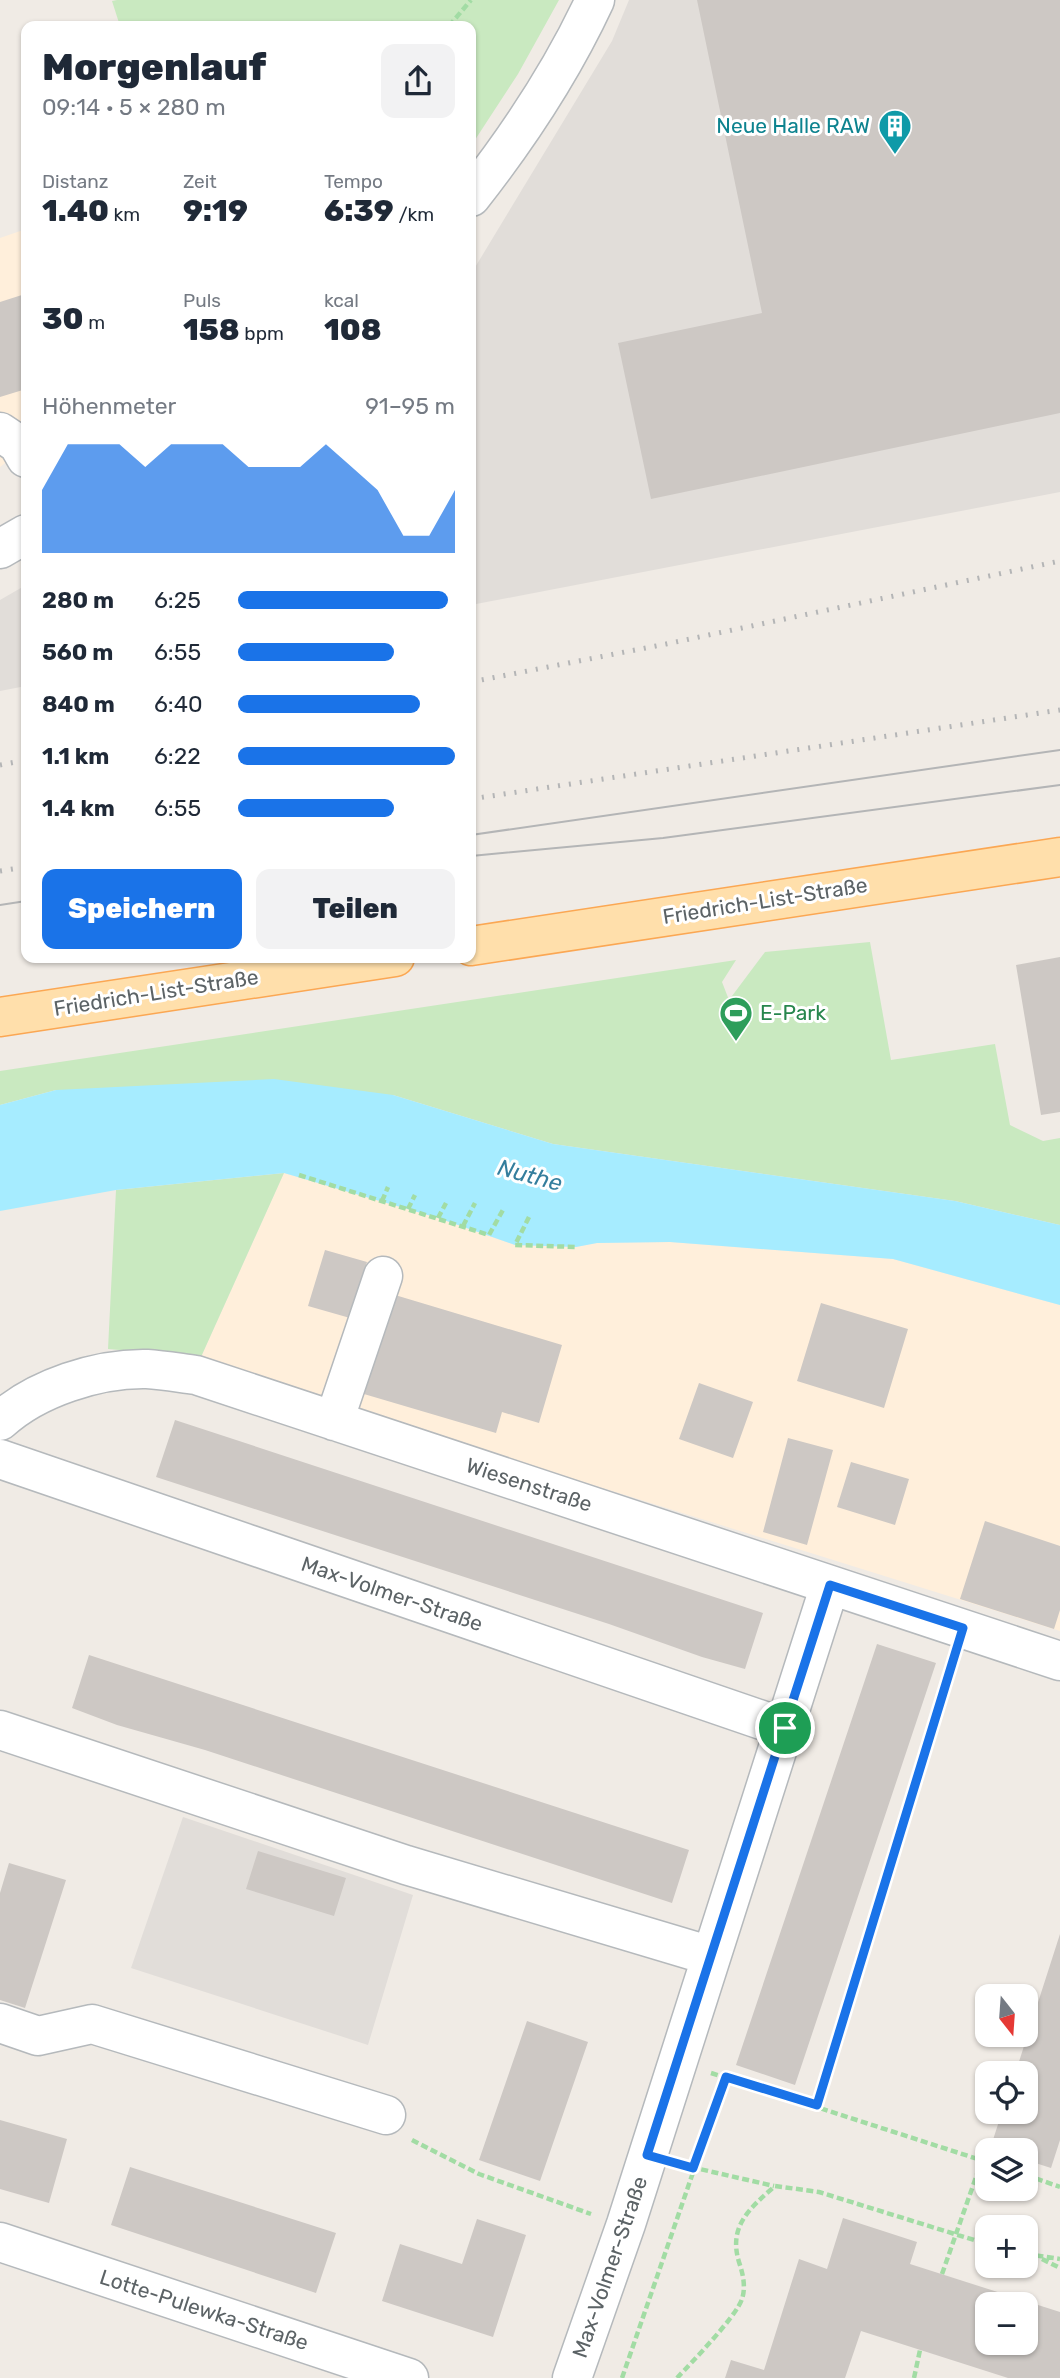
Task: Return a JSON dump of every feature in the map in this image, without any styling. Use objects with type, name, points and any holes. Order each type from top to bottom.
[{"type":"main road","name":"Friedrich-List-Straße","points":[[476,945],[1060,857]]},
{"type":"main road","name":"Friedrich-List-Straße","points":[[0,1017],[356,963]]},
{"type":"street","points":[[476,191],[505,154],[547,90],[595,0]]},
{"type":"street","points":[[0,432],[18,444],[21,449]]},
{"type":"street","points":[[0,549],[21,537]]},
{"type":"street","points":[[334,1421],[383,1276]]},
{"type":"street","name":"Wiesenstraße","points":[[0,1421],[46,1392],[96,1375],[146,1369],[196,1375],[1060,1661]]},
{"type":"street","name":"Max-Volmer-Straße","points":[[0,1459],[785,1728]]},
{"type":"street","name":"Max-Volmer-Straße","points":[[572,2378],[626,2224],[830,1585]]},
{"type":"street","points":[[0,1730],[407,1865],[710,1956]]},
{"type":"street","points":[[0,2024],[38,2036],[92,2024],[386,2115]]},
{"type":"street","name":"Lotte-Pulewka-Straße","points":[[0,2242],[409,2378]]},
{"type":"path","points":[[453,21],[471,0]]},
{"type":"path","points":[[299,1175],[489,1235],[504,1208]]},
{"type":"path","points":[[382,1201],[388,1187]]},
{"type":"path","points":[[408,1209],[415,1195]]},
{"type":"path","points":[[438,1218],[446,1203]]},
{"type":"path","points":[[463,1226],[475,1203]]},
{"type":"path","points":[[529,1217],[515,1245],[576,1247]]},
{"type":"path","points":[[817,2105],[963,1628]]},
{"type":"path","points":[[677,2063],[817,2105],[975,2158]]},
{"type":"path","points":[[622,2378],[726,2077]]},
{"type":"path","points":[[386,2115],[415,2143],[479,2174],[626,2224]]},
{"type":"path","points":[[647,2155],[775,2186],[819,2192],[975,2241]]},
{"type":"path","points":[[1038,2179],[1060,2187]]},
{"type":"path","points":[[677,2378],[728,2322],[742,2299],[744,2279],[735,2249],[744,2213],[775,2186]]},
{"type":"path","points":[[942,2274],[975,2186]]},
{"type":"path","points":[[1038,2257],[1060,2259]]},
{"type":"path","points":[[1038,2257],[1060,2268]]},
{"type":"path","points":[[914,2378],[920,2350]]},
{"type":"shaded area","points":[[629,0],[1060,0],[1060,492],[476,604],[476,266],[612,41]]},
{"type":"shaded area","points":[[21,231],[21,451],[0,467],[0,238]]},
{"type":"shaded area","points":[[21,588],[21,687],[0,691],[0,600]]},
{"type":"shaded area","points":[[284,1173],[438,1218],[515,1245],[576,1247],[597,1243],[670,1242],[893,1259],[1060,1305],[1060,1631],[529,1465],[201,1357]]},
{"type":"shaded area","points":[[183,1817],[413,1895],[368,2045],[131,1968]]},
{"type":"green space","points":[[559,0],[518,74],[476,138],[476,21],[118,21],[112,1]]},
{"type":"green space","points":[[870,942],[891,1060],[995,1044],[1010,1125],[1043,1141],[1060,1138],[1060,1225],[955,1201],[553,1144],[393,1095],[56,1090],[0,1105],[0,1071],[736,960],[722,982],[729,1000],[765,952]]},
{"type":"green space","points":[[284,1173],[201,1357],[108,1349],[116,1190]]},
{"type":"water","name":"Nuthe","points":[[274,1079],[393,1095],[553,1144],[955,1201],[1060,1225],[1060,1305],[893,1259],[670,1242],[597,1243],[576,1247],[515,1245],[438,1218],[284,1173],[116,1190],[0,1211],[0,1105],[56,1090]]},
{"type":"building","name":"Neue Halle RAW","points":[[697,0],[1060,0],[1060,413],[651,499],[618,343],[762,313]]},
{"type":"building","points":[[21,295],[21,391],[0,397],[0,302]]},
{"type":"building","points":[[1060,957],[1060,1112],[1041,1115],[1016,965]]},
{"type":"building","points":[[325,1250],[367,1262],[350,1318],[308,1306]]},
{"type":"building","points":[[385,1292],[562,1345],[539,1423],[502,1412],[496,1433],[347,1389]]},
{"type":"building","points":[[821,1303],[908,1329],[884,1408],[797,1381]]},
{"type":"building","points":[[699,1383],[753,1402],[733,1458],[679,1439]]},
{"type":"building","points":[[175,1420],[763,1613],[745,1669],[156,1477]]},
{"type":"building","points":[[788,1438],[833,1450],[807,1545],[763,1532]]},
{"type":"building","points":[[851,1462],[909,1479],[895,1525],[837,1507]]},
{"type":"building","points":[[985,1521],[1060,1546],[1060,1610],[1054,1629],[960,1599]]},
{"type":"building","points":[[877,1644],[936,1663],[795,2085],[736,2065]]},
{"type":"building","points":[[89,1655],[689,1850],[672,1903],[205,1750],[117,1725],[72,1708]]},
{"type":"building","points":[[258,1851],[346,1878],[334,1916],[246,1889]]},
{"type":"building","points":[[9,1863],[66,1880],[25,2008],[0,2000],[0,1893]]},
{"type":"building","points":[[1060,1934],[1060,2140],[1051,2168],[1038,2164],[1038,2138],[994,2138],[998,2124],[1038,2124],[1038,2061],[1019,2061],[1023,2048],[1038,2048],[1038,2002]]},
{"type":"building","points":[[527,2021],[588,2042],[540,2181],[479,2160]]},
{"type":"building","points":[[0,2120],[67,2139],[49,2203],[0,2189]]},
{"type":"building","points":[[130,2167],[336,2233],[316,2293],[111,2225]]},
{"type":"building","points":[[843,2218],[917,2242],[910,2264],[998,2292],[975,2292],[975,2355],[1038,2355],[1038,2305],[1060,2312],[1060,2378],[1008,2378],[861,2331],[845,2378],[725,2378],[731,2360],[764,2370],[799,2259],[827,2269]]},
{"type":"building","points":[[477,2219],[526,2235],[493,2337],[382,2301],[400,2244],[462,2264]]},
{"type":"tram line","points":[[476,834],[1060,750]]},
{"type":"tram line","points":[[476,856],[663,838],[1060,785]]},
{"type":"tram line","points":[[0,905],[21,902]]},
{"type":"railway","points":[[476,681],[1060,561]]},
{"type":"railway","points":[[476,798],[1060,710]]},
{"type":"railway","points":[[0,765],[21,761]]},
{"type":"railway","points":[[0,871],[21,868]]},
{"type":"place","name":"Neue Halle RAW","points":[[895,156]]},
{"type":"place","name":"E-Park","points":[[736,1043]]},
{"type":"route","points":[[830,1585],[963,1628],[817,2105],[726,2077],[693,2168],[647,2155],[785,1728],[830,1585]]}]
